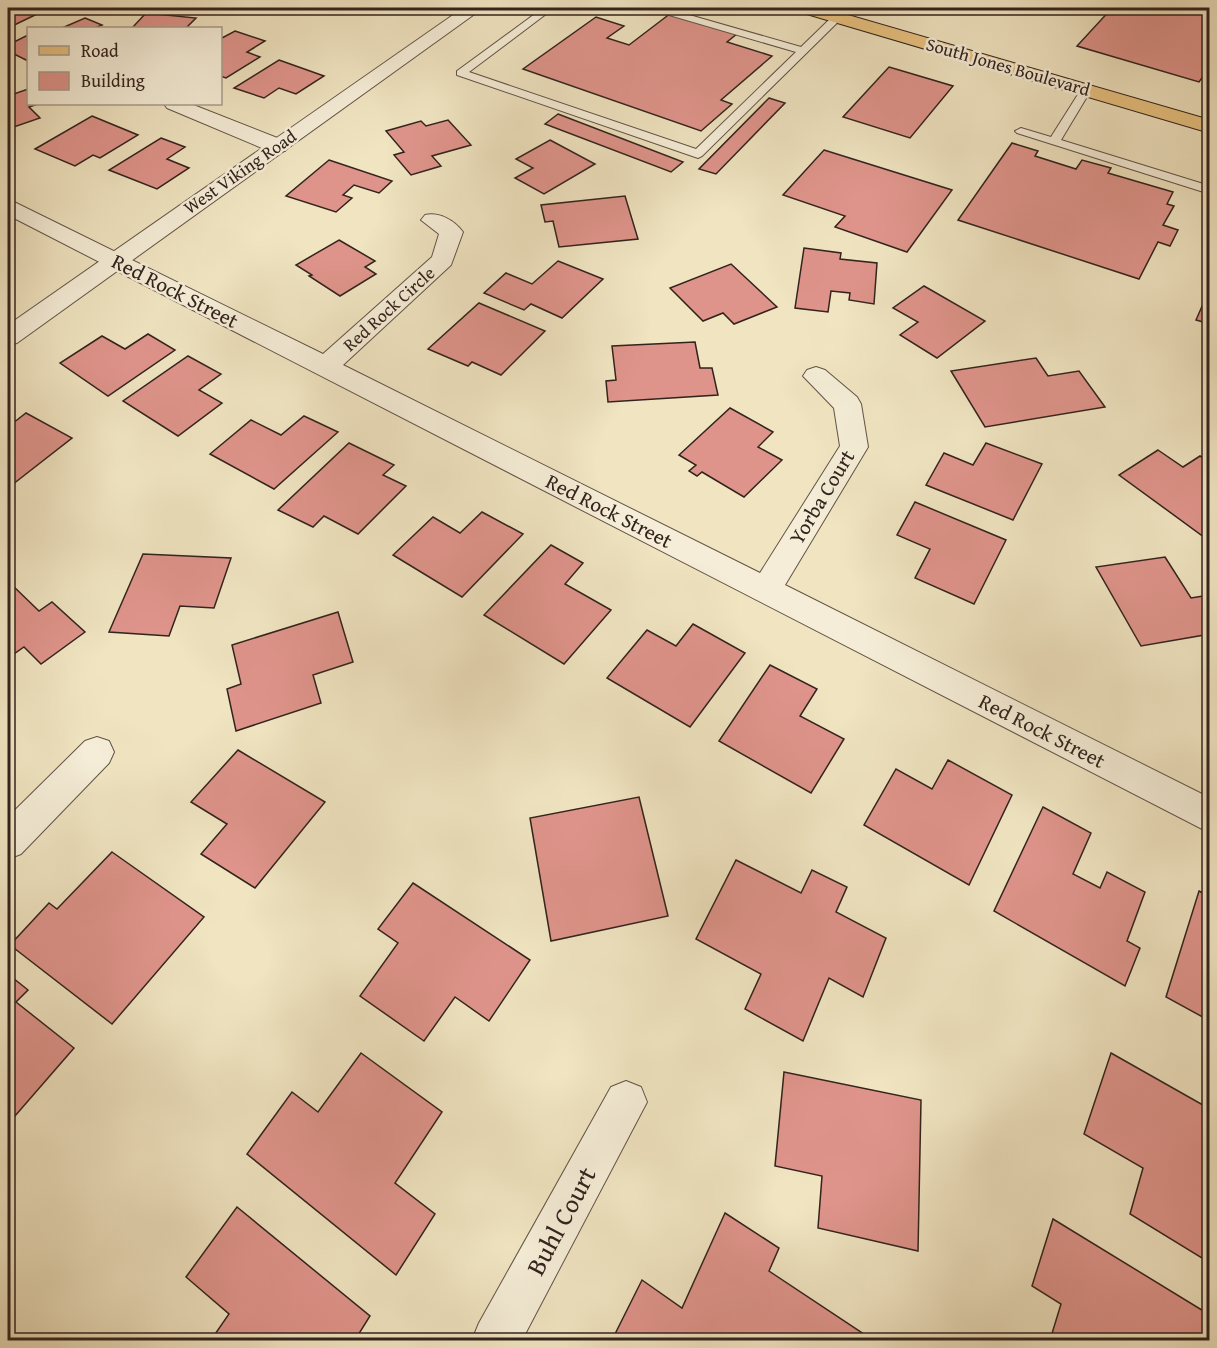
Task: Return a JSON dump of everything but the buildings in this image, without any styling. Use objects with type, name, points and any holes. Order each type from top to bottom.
[{"type":"main road","name":"South Jones Boulevard","points":[[806,8],[1209,127]]},
{"type":"street","name":"West Viking Road","points":[[8,337],[474,8]]},
{"type":"street","points":[[176,105],[277,146]]},
{"type":"street","name":"Red Rock Street","points":[[8,206],[1209,816]]},
{"type":"street","name":"Red Rock Circle","points":[[325,367],[443,260],[451,232],[433,220]]},
{"type":"street","name":"Yorba Court","points":[[765,591],[854,447],[848,404],[816,376]]},
{"type":"street","points":[[8,842],[97,752]]},
{"type":"street","name":"Buhl Court","points":[[496,1341],[626,1102]]},
{"type":"lane","points":[[549,8],[461,73],[698,154],[838,17]]},
{"type":"lane","points":[[656,8],[802,51]]},
{"type":"lane","points":[[1054,141],[1086,90]]},
{"type":"lane","points":[[1021,131],[1209,190]]}]
